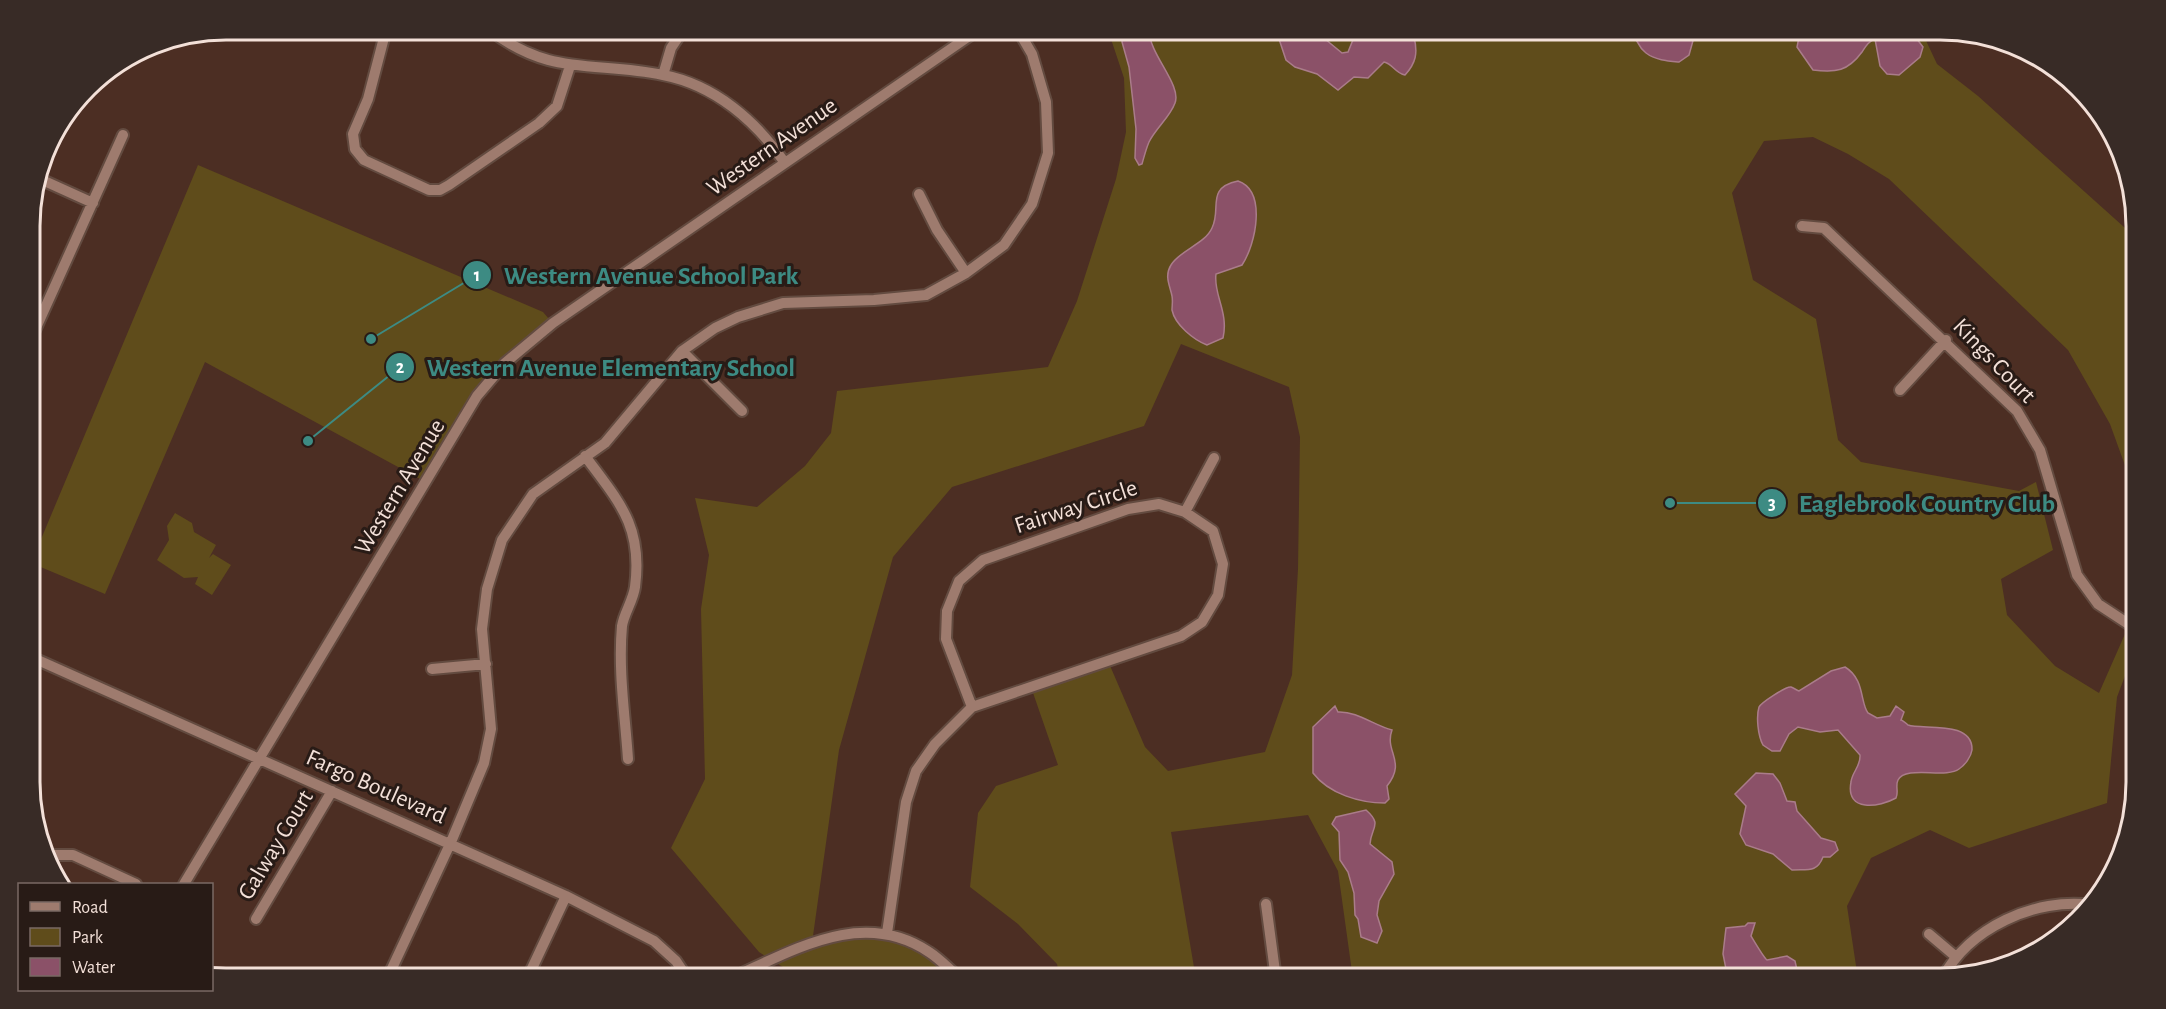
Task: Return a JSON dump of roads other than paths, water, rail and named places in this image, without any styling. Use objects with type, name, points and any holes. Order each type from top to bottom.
[{"type":"street","points":[[383,41],[368,99],[353,134],[355,149],[364,160],[429,190],[440,190],[449,185],[539,123],[557,106],[570,66]]},
{"type":"street","points":[[504,41],[542,60],[570,66],[663,75],[700,87],[734,107],[762,132],[785,163]]},
{"type":"street","points":[[663,75],[671,48],[676,41]]},
{"type":"street","name":"Western Avenue","points":[[185,883],[477,396],[504,363],[553,323],[962,41]]},
{"type":"street","points":[[392,968],[451,842],[483,763],[492,729],[482,629],[487,589],[502,540],[533,494],[605,443],[623,425],[682,351],[715,328],[763,308],[793,302],[874,300],[926,295],[966,273],[1004,245],[1032,204],[1048,153],[1046,102],[1032,54],[1024,41]]},
{"type":"street","points":[[41,317],[123,135]]},
{"type":"street","points":[[46,182],[93,203]]},
{"type":"street","points":[[919,194],[937,230],[966,273]]},
{"type":"street","name":"Kings Court","points":[[1802,226],[1824,228],[1946,340],[2017,411],[2040,450],[2078,575],[2098,604],[2126,622]]},
{"type":"street","points":[[1900,390],[1946,340]]},
{"type":"street","points":[[682,351],[742,411]]},
{"type":"street","points":[[585,456],[624,508],[638,549],[635,590],[622,624],[621,665],[628,759]]},
{"type":"street","points":[[1185,512],[1214,458]]},
{"type":"street","name":"Fairway Circle","points":[[886,933],[906,802],[916,771],[935,744],[972,707],[1181,636],[1202,622],[1218,595],[1223,564],[1213,531],[1185,512],[1159,504],[1128,509],[983,560],[959,581],[947,611],[946,639],[972,707]]},
{"type":"street","name":"Fargo Boulevard","points":[[41,661],[451,842],[566,896],[654,941],[681,968]]},
{"type":"street","points":[[432,669],[486,664]]},
{"type":"street","name":"Galway Court","points":[[256,919],[332,791]]},
{"type":"street","points":[[55,855],[73,855],[132,883]]},
{"type":"street","points":[[532,968],[566,896]]},
{"type":"street","points":[[1266,904],[1275,968]]},
{"type":"street","points":[[1948,968],[1955,956],[1998,923],[2033,909],[2080,904]]},
{"type":"street","points":[[755,968],[830,937],[852,931],[886,933],[928,951],[948,968]]},
{"type":"street","points":[[1929,934],[1955,956]]},
{"type":"water","points":[[1151,41],[1170,78],[1176,96],[1173,108],[1152,137],[1142,164],[1139,165],[1135,158],[1136,129],[1129,67],[1122,42]]},
{"type":"water","points":[[1280,41],[1327,41],[1342,53],[1348,52],[1352,41],[1415,41],[1416,48],[1412,66],[1405,75],[1384,62],[1368,78],[1354,77],[1338,90],[1317,74],[1295,67],[1286,60]]},
{"type":"water","points":[[1637,41],[1693,41],[1689,55],[1679,62],[1662,60],[1642,49]]},
{"type":"water","points":[[1798,41],[1871,41],[1852,63],[1835,71],[1813,70],[1797,47]]},
{"type":"water","points":[[1875,41],[1918,41],[1923,47],[1920,57],[1899,75],[1887,74],[1880,66]]},
{"type":"water","points":[[1238,181],[1253,195],[1256,206],[1255,232],[1242,265],[1216,274],[1224,320],[1223,338],[1207,345],[1196,340],[1174,316],[1168,273],[1171,265],[1180,255],[1209,234],[1215,221],[1216,200],[1221,188]]},
{"type":"water","points":[[1845,667],[1859,684],[1868,713],[1877,718],[1890,716],[1896,706],[1904,712],[1901,720],[1908,725],[1946,728],[1965,734],[1972,750],[1965,763],[1953,772],[1909,773],[1898,780],[1896,798],[1881,804],[1865,805],[1853,799],[1851,792],[1852,778],[1860,755],[1838,730],[1820,732],[1798,727],[1789,734],[1780,751],[1772,751],[1763,745],[1758,721],[1758,711],[1761,705],[1784,689],[1791,687],[1799,691],[1831,671]]},
{"type":"water","points":[[1335,706],[1338,712],[1359,716],[1392,730],[1390,738],[1395,770],[1387,786],[1389,799],[1385,803],[1355,799],[1336,792],[1327,787],[1313,773],[1313,727]]},
{"type":"water","points":[[1756,773],[1773,774],[1780,783],[1787,801],[1795,802],[1797,811],[1821,838],[1835,842],[1838,850],[1830,857],[1823,857],[1815,868],[1792,870],[1773,854],[1746,845],[1740,834],[1746,806],[1735,794]]},
{"type":"water","points":[[1366,810],[1375,823],[1370,844],[1392,862],[1394,874],[1379,901],[1377,915],[1382,931],[1377,943],[1361,937],[1358,919],[1355,915],[1354,893],[1348,872],[1340,860],[1339,832],[1332,824],[1336,817]]},
{"type":"water","points":[[1748,923],[1755,923],[1751,936],[1767,960],[1787,956],[1795,961],[1797,968],[1726,968],[1723,954],[1726,928],[1745,926]]},
{"type":"place","name":"Western Avenue School Park","points":[[371,339]]},
{"type":"place","name":"Western Avenue Elementary School","points":[[308,441]]},
{"type":"place","name":"Eaglebrook Country Club","points":[[1670,503]]}]
